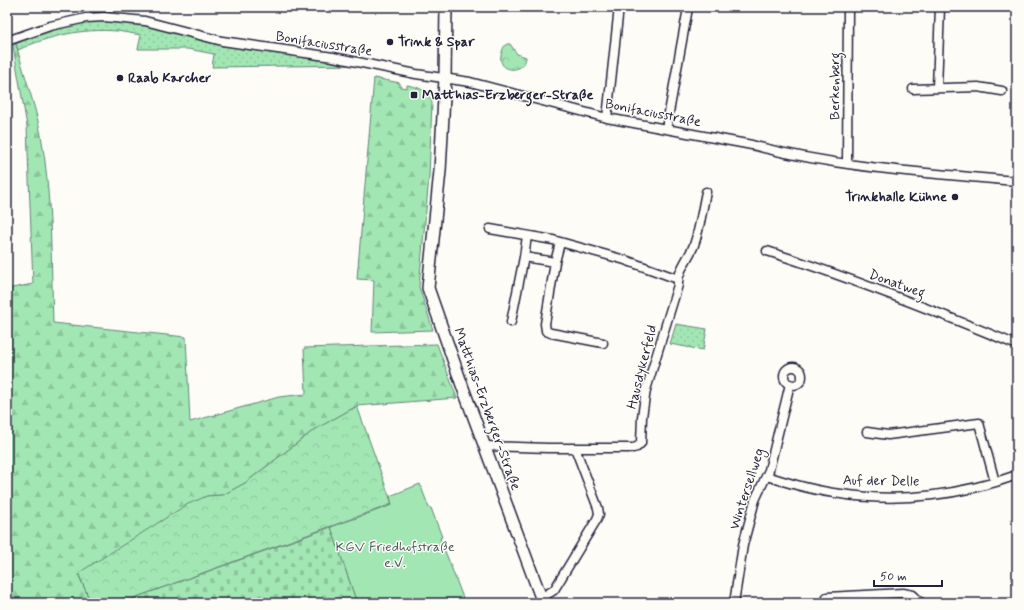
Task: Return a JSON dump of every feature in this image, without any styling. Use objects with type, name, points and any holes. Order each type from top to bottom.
[{"type":"street","name":"Matthias-Erzberger-Straße","points":[[446,7],[445,78],[440,171],[428,288],[542,600]]},
{"type":"street","points":[[607,118],[619,7]]},
{"type":"street","points":[[666,129],[688,8],[683,7]]},
{"type":"street","name":"Berkenberg","points":[[847,164],[848,7]]},
{"type":"street","points":[[937,88],[940,7]]},
{"type":"street","name":"Bonifaciusstraße","points":[[7,41],[50,26],[80,19],[104,17],[125,18],[166,25],[222,41],[333,57],[470,82],[607,118],[752,145],[774,151],[847,164],[1017,181]]},
{"type":"street","points":[[913,89],[978,88],[1002,91]]},
{"type":"street","name":"Hausdykerfeld","points":[[485,446],[633,448],[637,447],[641,443],[642,417],[646,390],[678,285],[678,279],[698,232],[706,192]]},
{"type":"street","points":[[490,229],[560,243],[625,260],[678,279]]},
{"type":"street","points":[[511,322],[527,236]]},
{"type":"street","points":[[560,243],[545,324],[546,331],[603,343]]},
{"type":"street","name":"Donatweg","points":[[767,252],[826,271],[936,312],[1017,345]]},
{"type":"street","points":[[524,257],[556,262]]},
{"type":"street","name":"Wintersellweg","points":[[734,603],[743,545],[755,500],[767,476],[790,384]]},
{"type":"street","points":[[867,432],[888,435],[979,423],[995,482]]},
{"type":"street","points":[[542,600],[554,590],[599,514],[575,448]]},
{"type":"street","name":"Auf der Delle","points":[[767,476],[793,484],[841,494],[879,497],[951,493],[1017,475]]},
{"type":"street","points":[[827,597],[903,594],[913,595],[921,603]]},
{"type":"green space","points":[[125,19],[359,65],[212,67],[214,54],[188,49],[138,49],[141,35],[104,30],[66,34],[29,45],[18,50],[16,44],[50,28],[68,23]]},
{"type":"green space","points":[[16,44],[36,112],[45,158],[49,205],[53,323],[186,337],[190,422],[279,397],[306,394],[304,348],[437,344],[457,398],[357,406],[314,430],[245,483],[223,495],[207,496],[79,576],[91,603],[7,603],[7,289],[33,284],[27,126],[13,46]]},
{"type":"green space","points":[[507,44],[510,44],[517,54],[526,57],[521,67],[511,69],[506,68],[502,64],[502,52]]},
{"type":"green space","points":[[374,78],[400,83],[400,87],[407,88],[407,85],[419,88],[428,95],[432,102],[429,177],[419,287],[433,330],[372,332],[374,280],[357,279]]},
{"type":"green space","points":[[676,324],[707,329],[703,350],[670,344]]},
{"type":"green space","points":[[357,406],[392,504],[120,603],[91,603],[79,575],[80,572],[188,504],[207,496],[223,495],[245,483],[314,430]]},
{"type":"green space","name":"KGV Friedhofstraße e.V.","points":[[420,484],[442,537],[440,538],[465,603],[357,603],[331,527],[392,505],[390,496]]},
{"type":"green space","points":[[331,527],[357,603],[120,603]]},
{"type":"green space","points":[[909,598],[915,600],[917,603],[856,603],[856,599]]},
{"type":"place","name":"Trink & Spar","points":[[390,42]]},
{"type":"place","name":"Raab Karcher","points":[[120,78]]},
{"type":"place","name":"Matthias-Erzberger-Straße","points":[[414,95]]},
{"type":"place","name":"Trinkhalle Kühne","points":[[955,197]]}]
